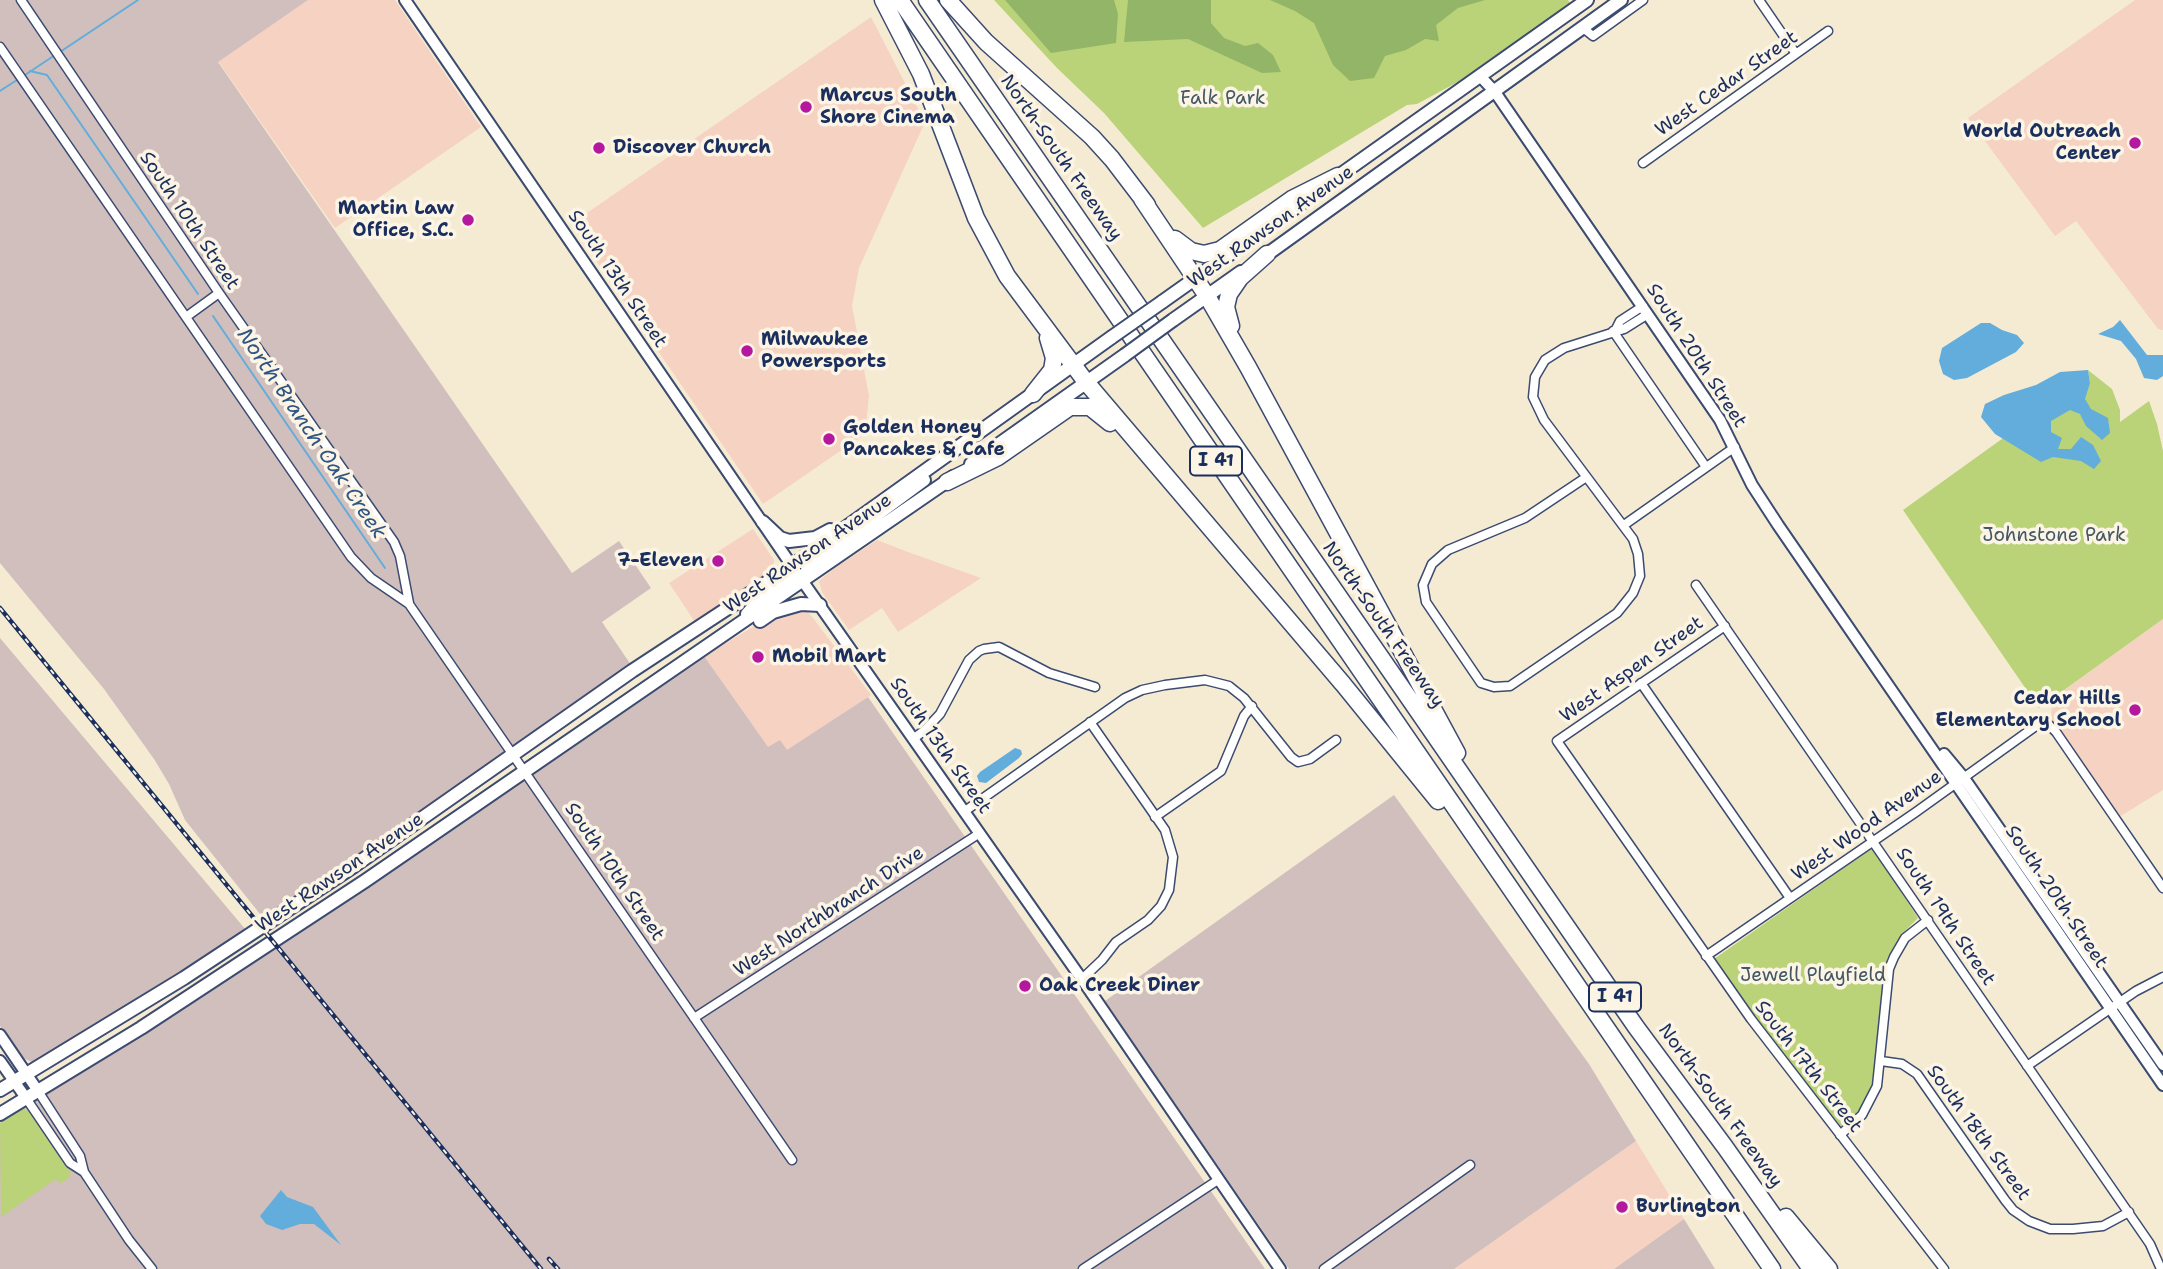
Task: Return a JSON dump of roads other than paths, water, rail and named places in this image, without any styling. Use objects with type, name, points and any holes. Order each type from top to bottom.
[{"type":"highway","points":[[883,0],[921,74],[967,197],[1007,276],[1086,382],[1385,734],[1501,887],[1532,921]]},
{"type":"highway","name":"I 41","points":[[900,0],[1772,1269]]},
{"type":"highway","name":"North-South Freeway","points":[[927,0],[1636,1027],[1725,1146],[1811,1269]]},
{"type":"highway","points":[[948,0],[986,42],[1092,137],[1117,165],[1196,279],[1248,367],[1382,617],[1510,845]]},
{"type":"highway","points":[[1142,199],[1180,244],[1191,251],[1209,253],[1220,250],[1292,200],[1338,176]]},
{"type":"highway","points":[[1248,367],[1227,316],[1226,300],[1240,278],[1267,254]]},
{"type":"highway","points":[[1033,394],[1047,378],[1054,364],[1053,351],[1041,323]]},
{"type":"highway","points":[[947,482],[998,457],[1062,411],[1076,406],[1090,407],[1102,415],[1161,472]]},
{"type":"highway","points":[[1725,1146],[1829,1269]]},
{"type":"highway","points":[[1734,1215],[1765,1269]]},
{"type":"main road","name":"West Rawson Avenue","points":[[0,1090],[164,991],[253,933],[354,866],[634,670],[792,566],[1587,0]]},
{"type":"main road","name":"West Rawson Avenue","points":[[0,1114],[153,1020],[365,881],[739,625],[947,482],[1621,0]]},
{"type":"main road","points":[[763,522],[780,538],[789,541],[820,536],[897,481],[950,453]]},
{"type":"main road","points":[[803,581],[809,565],[911,492],[950,453]]},
{"type":"main road","points":[[739,625],[758,602],[790,580],[792,566]]},
{"type":"main road","points":[[696,629],[711,644],[744,631],[773,612],[807,603],[820,605]]},
{"type":"main road","points":[[634,670],[645,687]]},
{"type":"street","name":"South 10th Street","points":[[21,0],[219,293],[394,542],[400,556],[409,604]]},
{"type":"street","name":"South 13th Street","points":[[405,0],[792,566],[980,832],[1280,1269]]},
{"type":"street","points":[[1583,28],[1593,36],[1643,0]]},
{"type":"street","points":[[1759,0],[1796,54]]},
{"type":"street","name":"West Cedar Street","points":[[1643,163],[1828,31]]},
{"type":"street","name":"South 10th Street","points":[[0,47],[351,557],[371,578],[409,604],[792,1160]]},
{"type":"street","name":"South 20th Street","points":[[1480,76],[1495,92],[1720,420],[1752,485],[1765,505],[2115,1006],[2163,1085]]},
{"type":"street","points":[[186,317],[219,293]]},
{"type":"street","points":[[1585,478],[1525,518],[1448,550],[1432,564],[1423,584],[1426,602],[1480,682],[1494,687],[1510,686],[1617,613],[1633,593],[1640,576],[1638,554],[1633,539],[1544,420],[1533,397],[1535,377],[1545,360],[1564,348],[1624,329],[1645,310]]},
{"type":"street","points":[[1614,331],[1706,467]]},
{"type":"street","points":[[1624,525],[1735,447]]},
{"type":"street","name":"South 19th Street","points":[[1696,585],[2129,1212],[2150,1244],[2161,1269]]},
{"type":"street","name":"West Aspen Street","points":[[1557,741],[1725,626]]},
{"type":"street","points":[[913,739],[935,720],[969,660],[984,649],[999,647],[1049,673],[1095,687]]},
{"type":"street","points":[[965,811],[1133,693],[1165,685],[1205,680],[1221,682],[1252,706],[1294,761],[1310,759],[1336,740]]},
{"type":"street","points":[[1641,683],[1790,898]]},
{"type":"street","points":[[1155,817],[1221,771],[1244,716],[1252,706]]},
{"type":"street","points":[[1082,979],[1116,942],[1148,920],[1161,906],[1169,890],[1172,857],[1169,840],[1090,722]]},
{"type":"street","name":"West Wood Avenue","points":[[1706,956],[1960,781],[2035,726],[2045,723],[2056,732],[2163,888]]},
{"type":"street","name":"South 17th Street","points":[[1557,741],[1751,1019],[1944,1269]]},
{"type":"street","name":"West Northbranch Drive","points":[[694,1018],[980,832]]},
{"type":"street","points":[[1840,1135],[1855,1123],[1869,1106],[1877,1086],[1887,987],[1894,957],[1905,938],[1928,920]]},
{"type":"street","points":[[2027,1066],[2163,977]]},
{"type":"street","name":"South 20th Street","points":[[2115,1006],[2163,1065]]},
{"type":"street","points":[[0,1035],[80,1156],[84,1172],[129,1240],[152,1269]]},
{"type":"street","points":[[0,1061],[70,1163],[84,1172]]},
{"type":"street","name":"South 18th Street","points":[[1881,1061],[1902,1064],[1917,1074],[2004,1200],[2012,1210],[2029,1221],[2050,1229],[2073,1230],[2103,1226],[2129,1212]]},
{"type":"street","points":[[1324,1269],[1470,1165]]},
{"type":"street","points":[[1083,1269],[1218,1180]]},
{"type":"water","points":[[2120,320],[2147,355],[2163,355],[2163,376],[2157,380],[2144,378],[2136,359],[2121,341],[2098,334],[2113,327]]},
{"type":"water","points":[[1981,323],[1990,323],[2017,335],[2024,343],[2016,352],[1967,378],[1954,380],[1943,374],[1939,361],[1942,348]]},
{"type":"water","points":[[2088,370],[2090,383],[2085,399],[2091,409],[2108,418],[2110,433],[2102,440],[2086,426],[2080,414],[2070,410],[2051,421],[2051,432],[2062,438],[2058,449],[2071,449],[2081,437],[2093,445],[2101,461],[2094,469],[2081,461],[2053,457],[2041,462],[1995,434],[1981,417],[1985,404],[2004,395],[2036,385],[2060,372]]},
{"type":"water","points":[[1015,748],[1021,750],[1019,758],[986,783],[979,782],[977,776],[980,772]]},
{"type":"water","points":[[281,1190],[287,1197],[313,1207],[341,1245],[314,1224],[300,1224],[282,1230],[266,1224],[260,1216]]},
{"type":"waterway","name":"North Branch Oak Creek","points":[[60,52],[138,0]]},
{"type":"waterway","name":"North Branch Oak Creek","points":[[25,75],[55,55]]},
{"type":"waterway","name":"North Branch Oak Creek","points":[[30,71],[47,75],[198,294]]},
{"type":"waterway","name":"North Branch Oak Creek","points":[[0,91],[17,80]]},
{"type":"waterway","name":"North Branch Oak Creek","points":[[213,316],[385,568]]},
{"type":"railway","points":[[0,608],[541,1269]]},
{"type":"railway","points":[[549,1259],[558,1269]]},
{"type":"place","name":"Marcus South Shore Cinema","points":[[806,107]]},
{"type":"place","name":"World Outreach Center","points":[[2135,143]]},
{"type":"place","name":"Discover Church","points":[[599,148]]},
{"type":"place","name":"Martin Law Office, S.C.","points":[[468,220]]},
{"type":"place","name":"Milwaukee Powersports","points":[[747,351]]},
{"type":"place","name":"Golden Honey Pancakes & Cafe","points":[[829,439]]},
{"type":"place","name":"7-Eleven","points":[[718,561]]},
{"type":"place","name":"Mobil Mart","points":[[758,657]]},
{"type":"place","name":"Cedar Hills Elementary School","points":[[2135,710]]},
{"type":"place","name":"Oak Creek Diner","points":[[1025,986]]},
{"type":"place","name":"Burlington","points":[[1622,1207]]},
{"type":"park label","name":"Falk Park","points":[[1223,99]]},
{"type":"park label","name":"Johnstone Park","points":[[2054,536]]},
{"type":"park label","name":"Jewell Playfield","points":[[1813,976]]}]
